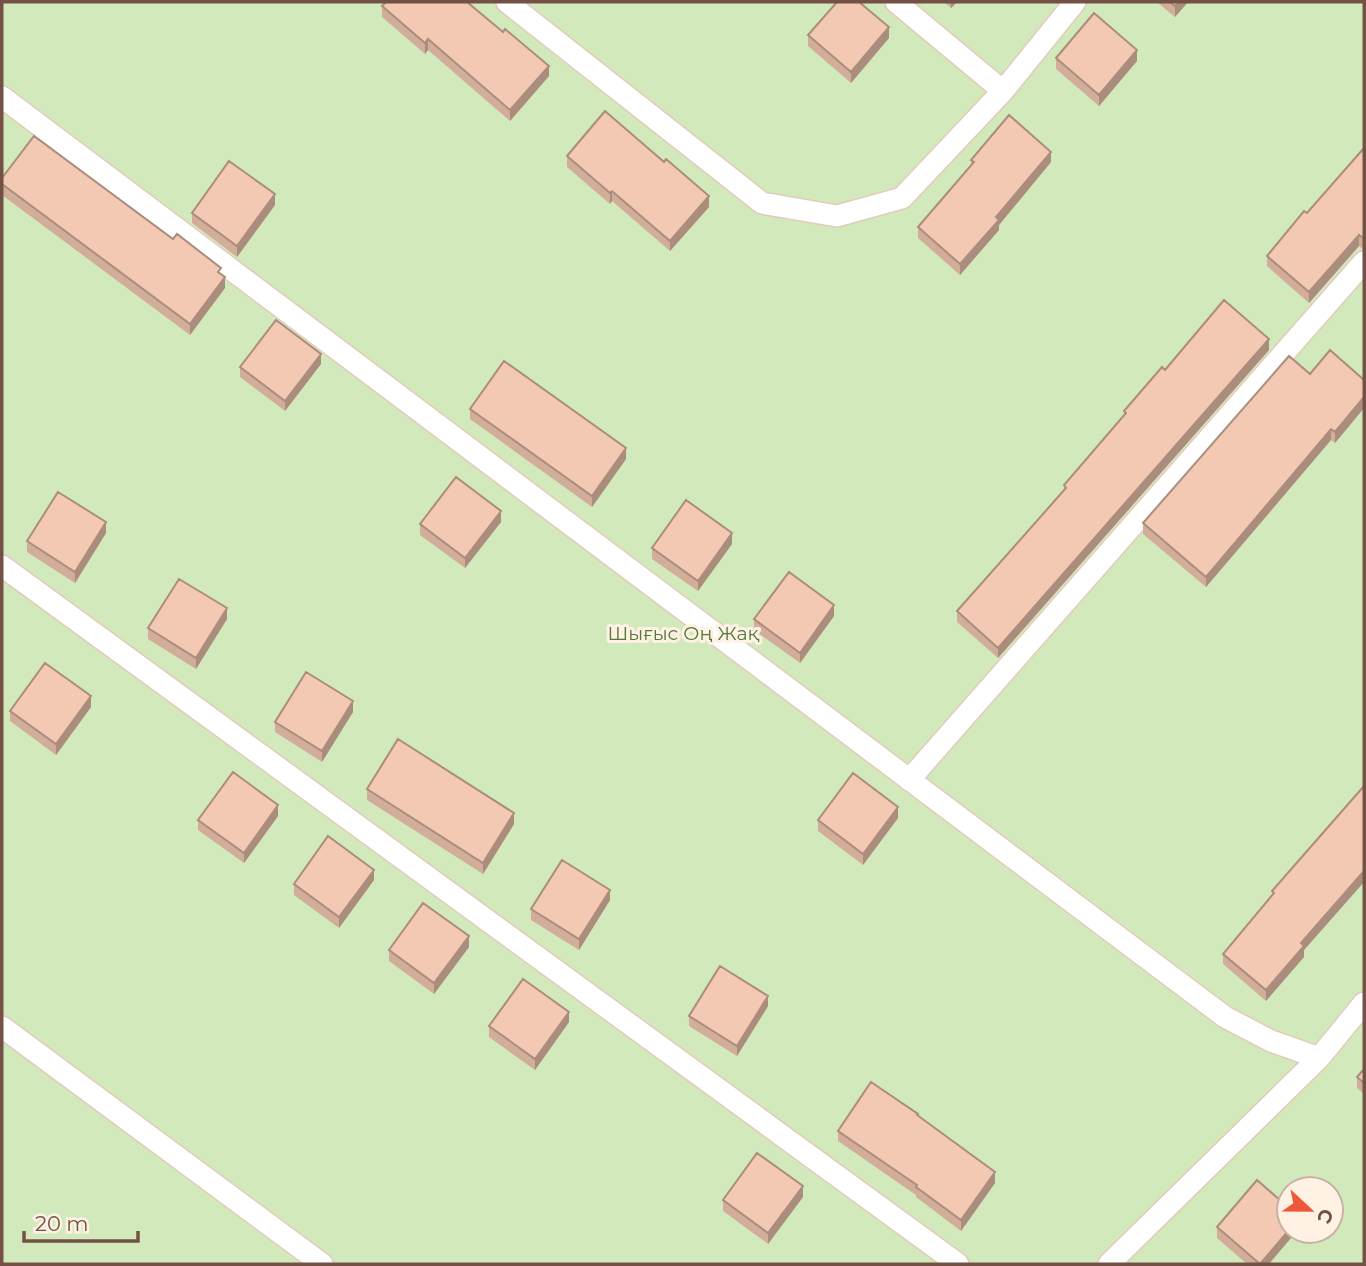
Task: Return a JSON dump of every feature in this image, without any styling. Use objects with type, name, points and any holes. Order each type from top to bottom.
[{"type":"lane","points":[[507,2],[762,203],[837,216],[902,198],[1003,91],[1075,2]]},
{"type":"lane","points":[[896,2],[1003,91]]},
{"type":"lane","points":[[2,97],[1225,1017],[1271,1041],[1319,1058]]},
{"type":"lane","points":[[909,780],[1364,262]]},
{"type":"lane","points":[[2,566],[958,1264]]},
{"type":"lane","points":[[1109,1264],[1319,1058],[1364,1003]]},
{"type":"lane","points":[[2,1027],[322,1264]]},
{"type":"green space","name":"Шығыс Оң Жақ","points":[[2,2],[1364,2],[1364,1264],[2,1264]]},
{"type":"building","points":[[386,2],[467,2],[549,66],[510,110],[428,39],[425,43],[382,6]]},
{"type":"building","points":[[837,2],[859,2],[889,27],[851,72],[808,35]]},
{"type":"building","points":[[1094,13],[1137,50],[1099,95],[1056,58]]},
{"type":"building","points":[[605,111],[664,162],[666,159],[709,196],[670,241],[567,156]]},
{"type":"building","points":[[1009,115],[1051,152],[996,217],[999,220],[960,264],[918,227],[974,162],[971,160]]},
{"type":"building","points":[[34,136],[173,239],[177,234],[221,268],[218,272],[225,277],[190,324],[2,184],[2,178]]},
{"type":"building","points":[[1364,148],[1364,239],[1359,235],[1309,292],[1267,256],[1304,211],[1307,213]]},
{"type":"building","points":[[229,161],[275,194],[237,246],[192,213]]},
{"type":"building","points":[[1224,300],[1269,339],[998,648],[957,611],[1066,488],[1064,485],[1126,413],[1124,411],[1162,367],[1165,370]]},
{"type":"building","points":[[276,320],[321,354],[285,401],[240,367]]},
{"type":"building","points":[[1330,350],[1364,380],[1364,397],[1335,432],[1331,429],[1206,577],[1143,523],[1289,356],[1310,374]]},
{"type":"building","points":[[504,361],[626,448],[592,496],[470,409]]},
{"type":"building","points":[[456,477],[501,511],[465,558],[420,524]]},
{"type":"building","points":[[58,492],[106,522],[75,572],[27,541]]},
{"type":"building","points":[[686,500],[732,533],[698,581],[652,548]]},
{"type":"building","points":[[789,572],[834,605],[800,653],[754,619]]},
{"type":"building","points":[[179,579],[227,608],[196,658],[148,628]]},
{"type":"building","points":[[45,663],[91,696],[56,744],[10,711]]},
{"type":"building","points":[[306,672],[353,701],[322,751],[275,722]]},
{"type":"building","points":[[398,739],[514,813],[483,863],[367,789]]},
{"type":"building","points":[[233,772],[278,805],[244,853],[198,820]]},
{"type":"building","points":[[853,773],[898,807],[863,854],[818,820]]},
{"type":"building","points":[[1364,786],[1364,871],[1301,943],[1304,946],[1266,990],[1223,954],[1274,893],[1272,891]]},
{"type":"building","points":[[328,836],[374,870],[339,917],[294,884]]},
{"type":"building","points":[[562,860],[610,890],[579,939],[531,909]]},
{"type":"building","points":[[423,903],[469,936],[434,983],[389,950]]},
{"type":"building","points":[[720,966],[768,996],[737,1046],[689,1016]]},
{"type":"building","points":[[523,979],[569,1012],[535,1059],[489,1026]]},
{"type":"building","points":[[1364,1069],[1364,1083],[1357,1077]]},
{"type":"building","points":[[871,1082],[995,1172],[961,1220],[916,1187],[917,1185],[838,1131]]},
{"type":"building","points":[[757,1153],[803,1186],[768,1233],[723,1200]]},
{"type":"building","points":[[1257,1180],[1275,1196],[1276,1245],[1260,1264],[1217,1227]]}]
